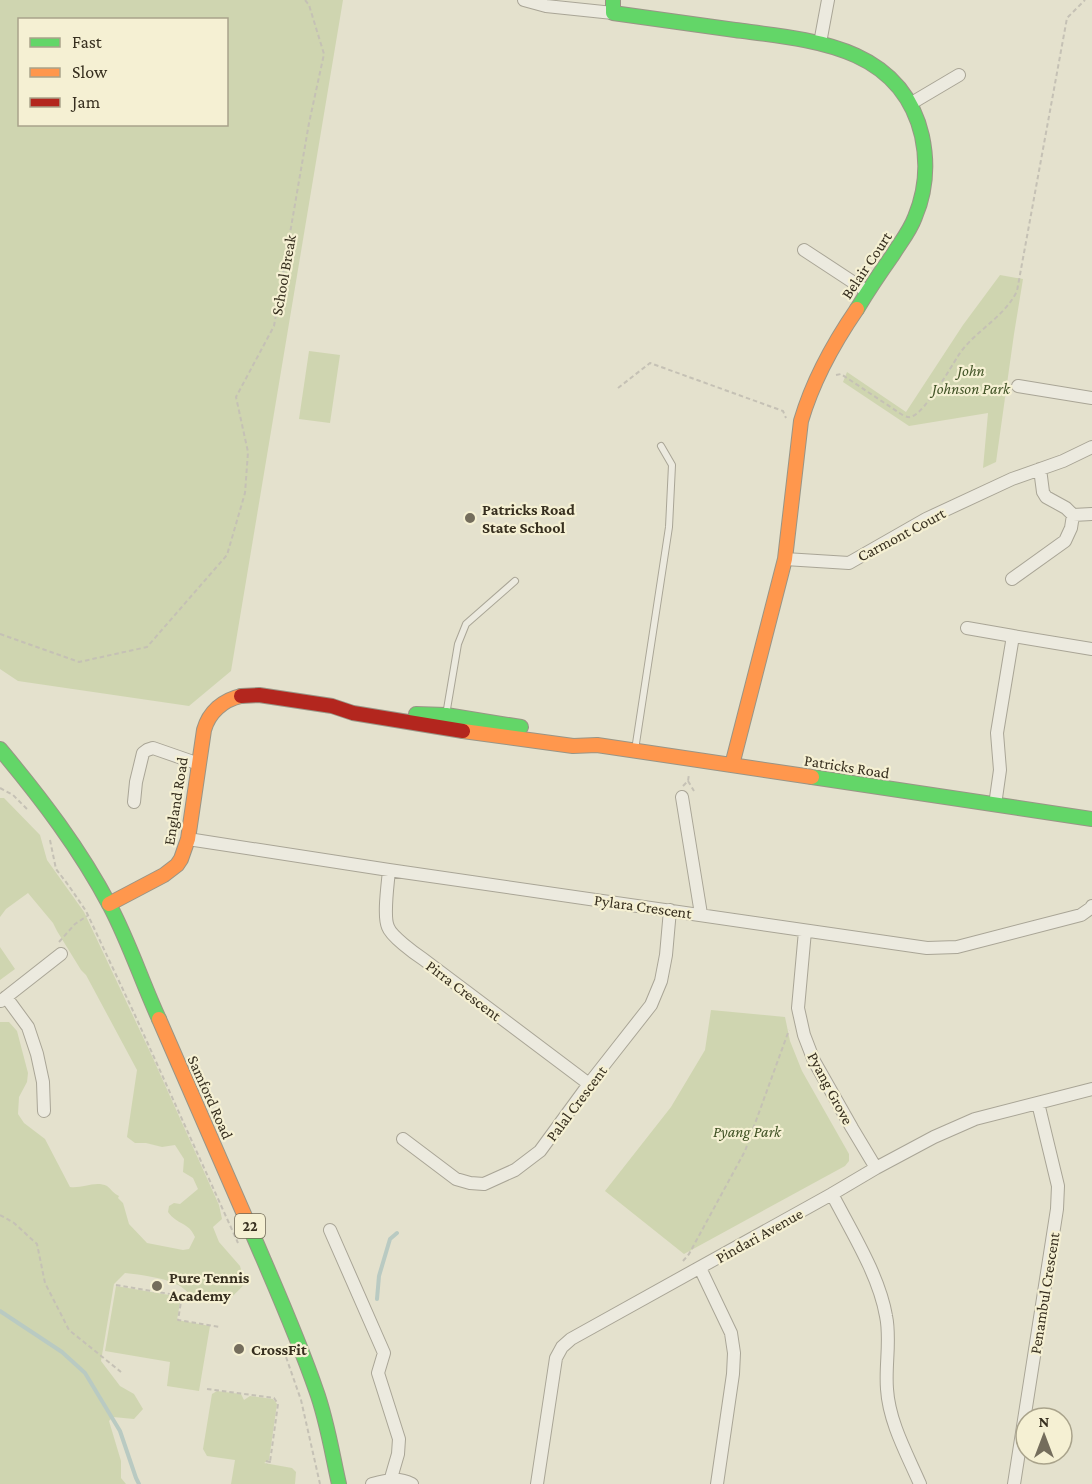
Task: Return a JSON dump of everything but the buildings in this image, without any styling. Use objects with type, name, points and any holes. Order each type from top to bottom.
[{"type":"main road","name":"Belair Court","points":[[613,6],[820,43],[857,55],[877,67],[889,78],[910,104],[924,144],[927,162],[925,189],[920,208],[911,227],[836,340],[807,400],[801,421],[785,559],[732,765]]},
{"type":"main road","name":"Patricks Road","points":[[221,704],[232,698],[247,695],[332,706],[354,705],[426,715],[446,715],[574,736],[597,745]]},
{"type":"main road","name":"England Road","points":[[109,904],[169,873],[185,852],[207,720],[221,704]]},
{"type":"main road","name":"Patricks Road","points":[[332,706],[353,713],[477,734],[573,746],[597,745],[1092,819]]},
{"type":"main road","name":"Samford Road","points":[[0,749],[50,811],[83,860],[109,904],[125,938],[288,1315],[317,1392],[339,1484]]},
{"type":"street","points":[[524,0],[546,6],[613,6]]},
{"type":"street","points":[[820,43],[828,0]]},
{"type":"street","points":[[910,104],[959,75]]},
{"type":"street","points":[[804,250],[868,292]]},
{"type":"street","points":[[1018,386],[1092,398]]},
{"type":"street","name":"Carmont Court","points":[[785,559],[849,563],[926,519],[1012,479],[1063,461],[1092,447]]},
{"type":"street","points":[[1040,469],[1043,492],[1046,497],[1066,508],[1073,515],[1092,514]]},
{"type":"street","points":[[1012,579],[1065,541],[1071,528],[1073,515]]},
{"type":"street","points":[[968,628],[1092,649]]},
{"type":"street","points":[[995,805],[1000,770],[998,733],[1013,636]]},
{"type":"street","points":[[134,802],[143,753],[147,750],[153,748],[199,764]]},
{"type":"street","points":[[682,797],[701,914]]},
{"type":"street","name":"Pylara Crescent","points":[[188,839],[927,948],[957,947],[1081,915],[1092,906]]},
{"type":"street","name":"Pirra Crescent","points":[[389,870],[386,908],[388,928],[401,942],[589,1084]]},
{"type":"street","name":"Palal Crescent","points":[[403,1139],[456,1179],[470,1183],[484,1184],[515,1170],[540,1151],[651,1005],[661,981],[670,910]]},
{"type":"street","name":"Pyang Grove","points":[[805,931],[798,1008],[804,1035],[814,1060],[876,1168]]},
{"type":"street","points":[[44,1111],[43,1082],[32,1036],[28,1027],[3,999],[60,948]]},
{"type":"street","name":"Pindari Avenue","points":[[537,1484],[556,1358],[562,1347],[571,1340],[934,1137],[975,1119],[1092,1089]]},
{"type":"street","name":"Penambul Crescent","points":[[1014,1484],[1057,1209],[1058,1186],[1038,1103]]},
{"type":"street","points":[[832,1194],[878,1284],[888,1333],[887,1392],[893,1421],[920,1484]]},
{"type":"street","points":[[330,1230],[384,1353],[378,1373],[399,1439],[398,1454],[391,1478]]},
{"type":"street","points":[[700,1268],[731,1333],[734,1353],[717,1484]]},
{"type":"street","points":[[372,1484],[391,1478],[405,1480],[412,1484]]},
{"type":"lane","points":[[635,751],[669,527],[672,465],[661,446]]},
{"type":"lane","points":[[446,715],[458,644],[466,624],[515,581]]},
{"type":"path","name":"School Break","points":[[0,634],[79,662],[147,647],[227,555],[245,493],[248,452],[236,397],[274,326],[309,123],[324,54],[309,5],[305,0]]},
{"type":"path","points":[[819,373],[830,377],[841,374],[909,418],[919,412],[934,393],[962,349],[1001,313],[1014,297],[1017,291],[1067,18],[1085,0]]},
{"type":"path","points":[[618,388],[650,363],[783,411]]},
{"type":"path","points":[[688,780],[695,798]]},
{"type":"path","points":[[0,788],[13,795],[28,810]]},
{"type":"path","points":[[49,839],[56,869],[88,916],[242,1252]]},
{"type":"path","points":[[60,948],[75,924],[88,916]]},
{"type":"path","points":[[681,1263],[689,1254],[745,1151],[790,1030]]},
{"type":"path","points":[[0,1215],[14,1223],[37,1244],[45,1284],[69,1329],[121,1372]]},
{"type":"path","points":[[116,1285],[182,1296],[178,1320],[219,1327]]},
{"type":"path","points":[[286,1358],[301,1400],[320,1484]]},
{"type":"path","points":[[207,1389],[244,1396],[274,1398],[278,1404],[267,1462]]},
{"type":"green space","points":[[0,0],[343,0],[231,671],[189,706],[18,681],[0,669]]},
{"type":"green space","name":"John Johnson Park","points":[[1000,275],[1023,279],[996,462],[983,468],[988,413],[909,426],[843,382],[847,372],[906,412],[963,325]]},
{"type":"green space","points":[[309,351],[340,355],[330,423],[299,419]]},
{"type":"green space","points":[[0,798],[4,798],[40,835],[47,860],[84,912],[219,1205],[222,1219],[213,1227],[219,1242],[240,1266],[245,1283],[229,1299],[218,1303],[196,1298],[179,1285],[151,1277],[125,1273],[114,1284],[101,1361],[120,1386],[134,1394],[143,1409],[134,1419],[113,1417],[109,1421],[121,1461],[121,1478],[126,1484],[0,1484],[0,1022],[9,1022],[17,1031],[28,1073],[27,1082],[19,1097],[18,1114],[24,1123],[45,1139],[70,1187],[98,1184],[107,1186],[119,1196],[129,1224],[147,1243],[183,1250],[189,1249],[195,1237],[190,1229],[171,1216],[168,1212],[169,1206],[174,1203],[180,1204],[198,1189],[193,1178],[183,1172],[184,1159],[175,1145],[162,1147],[135,1143],[127,1137],[137,1070],[86,975],[53,923],[28,893],[6,909],[0,917]]},
{"type":"green space","points":[[0,947],[15,969],[0,980]]},
{"type":"green space","name":"Pyang Park","points":[[711,1010],[785,1017],[790,1041],[802,1071],[849,1154],[849,1161],[845,1166],[684,1254],[605,1191],[671,1107],[705,1050]]},
{"type":"green space","points":[[116,1286],[181,1297],[177,1320],[210,1326],[199,1391],[167,1386],[170,1362],[105,1351]]},
{"type":"green space","points":[[217,1391],[241,1394],[244,1400],[250,1396],[273,1399],[277,1404],[269,1460],[264,1463],[292,1468],[296,1472],[295,1484],[231,1484],[235,1460],[207,1456],[203,1449],[212,1394]]},
{"type":"waterway","points":[[377,1299],[379,1276],[390,1239],[397,1233]]},
{"type":"waterway","points":[[0,1311],[62,1352],[85,1373],[120,1431],[139,1484]]},
{"type":"traffic: fast","points":[[613,0],[613,13],[822,44],[874,65],[895,82],[911,106],[922,136],[925,157],[924,187],[919,207],[905,237],[857,309]]},
{"type":"traffic: fast","points":[[416,714],[446,715],[521,727]]},
{"type":"traffic: fast","points":[[0,749],[30,786],[86,864],[110,906],[159,1019]]},
{"type":"traffic: fast","points":[[812,777],[1092,819]]},
{"type":"traffic: fast","points":[[250,1228],[293,1329],[320,1401],[339,1484]]},
{"type":"traffic: slow","points":[[732,765],[785,559],[801,421],[824,363],[857,309]]},
{"type":"traffic: slow","points":[[109,904],[164,875],[181,859],[188,839],[206,724],[213,712],[228,700],[241,696]]},
{"type":"traffic: slow","points":[[463,731],[573,746],[597,745],[812,777]]},
{"type":"traffic: slow","points":[[159,1019],[250,1228]]},
{"type":"traffic: jam","points":[[241,696],[259,695],[332,706],[353,713],[463,731]]},
{"type":"place","name":"Patricks Road State School","points":[[470,518]]},
{"type":"place","name":"Pure Tennis Academy","points":[[157,1286]]},
{"type":"place","name":"CrossFit","points":[[239,1349]]}]
